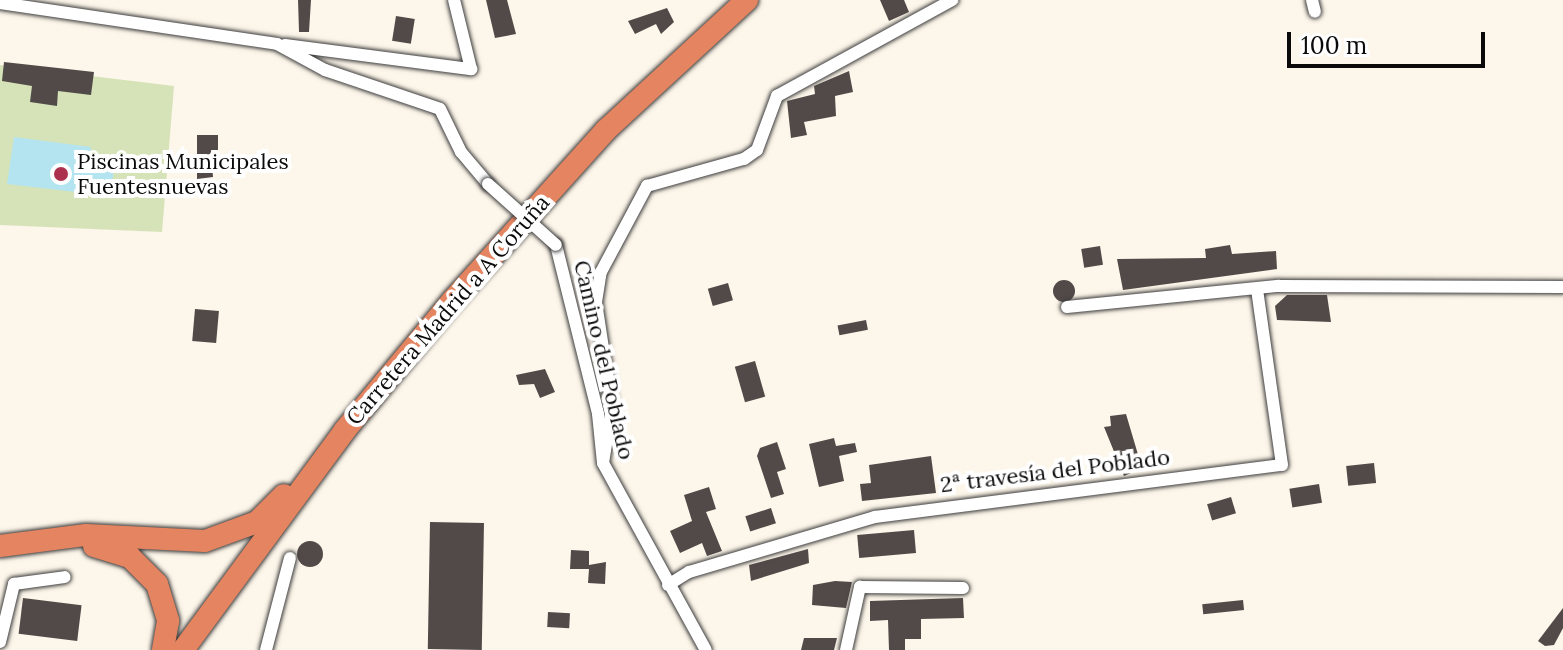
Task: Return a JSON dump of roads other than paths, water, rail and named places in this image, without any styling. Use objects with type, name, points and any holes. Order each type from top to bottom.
[{"type":"highway","name":"Carretera Madrid a A Coruña","points":[[183,650],[345,430],[606,130],[747,0]]},
{"type":"highway","points":[[0,546],[86,535],[205,541],[237,533],[257,522],[345,430]]},
{"type":"highway","points":[[37,540],[106,547],[146,569],[168,621],[163,650]]},
{"type":"street","points":[[0,3],[471,69],[454,0]]},
{"type":"street","points":[[603,463],[612,407],[596,302],[601,272],[647,186],[744,159],[757,150],[777,96],[952,0]]},
{"type":"street","name":"Camino del Poblado","points":[[277,44],[325,70],[440,109],[461,152],[488,184],[556,245],[595,399],[603,463],[706,650]]},
{"type":"street","points":[[1067,307],[1257,290],[1563,287]]},
{"type":"street","name":"2ª travesía del Poblado","points":[[668,585],[689,572],[875,517],[1282,465],[1257,290]]},
{"type":"street","points":[[266,650],[290,558]]},
{"type":"street","points":[[0,642],[14,584],[65,577]]},
{"type":"street","points":[[846,650],[860,587],[963,588]]},
{"type":"water","name":"Piscinas Municipales Fuentesnuevas","points":[[14,137],[91,147],[89,160],[115,163],[110,196],[7,184]]},
{"type":"place","name":"Piscinas Municipales Fuentesnuevas","points":[[61,174]]}]
